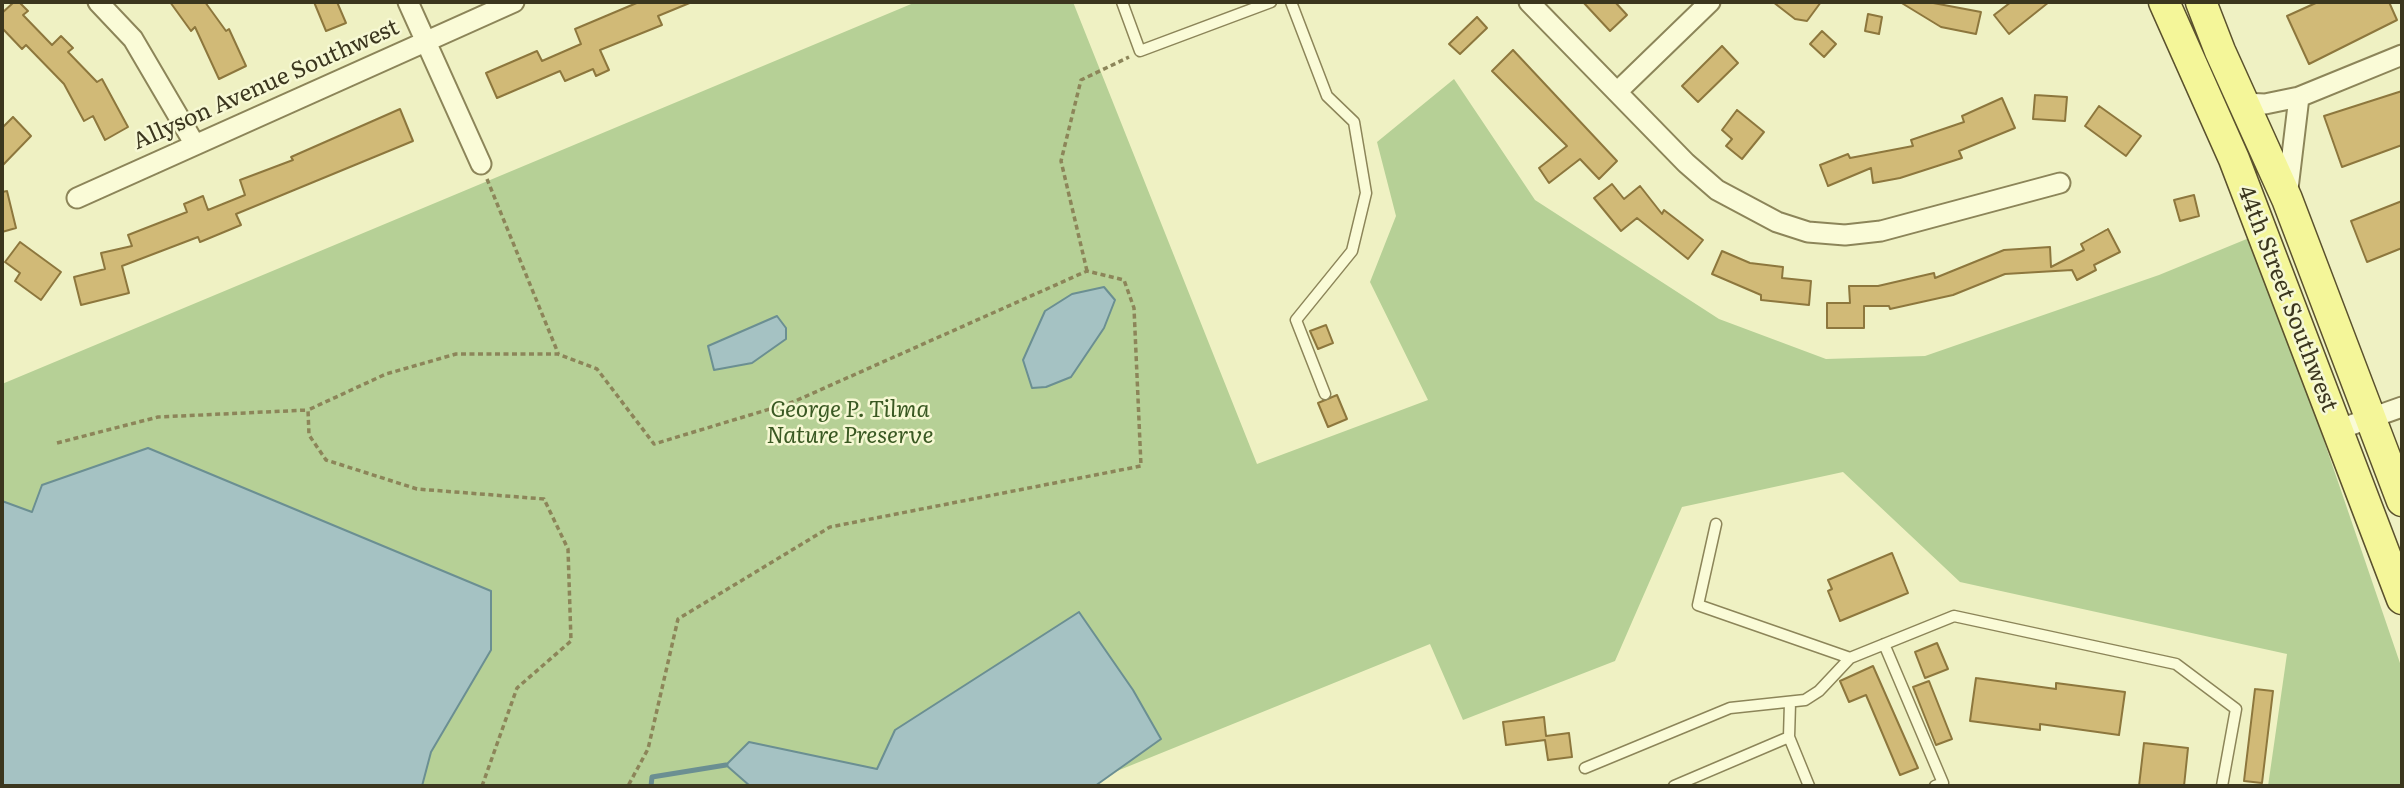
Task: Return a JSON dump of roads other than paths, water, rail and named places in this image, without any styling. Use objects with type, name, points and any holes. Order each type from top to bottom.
[{"type":"main road","name":"44th Street Southwest","points":[[2164,2],[2234,159],[2402,599]]},
{"type":"main road","name":"44th Street Southwest","points":[[2201,2],[2287,199],[2402,501]]},
{"type":"street","points":[[97,2],[133,39],[194,143]]},
{"type":"street","points":[[408,2],[481,164]]},
{"type":"street","name":"Allyson Avenue Southwest","points":[[77,198],[194,143],[514,2]]},
{"type":"street","points":[[1529,2],[1686,163],[1717,190],[1768,218],[1808,232],[1845,235],[1881,231],[2060,183]]},
{"type":"street","points":[[1617,92],[1710,2]]},
{"type":"street","points":[[2243,103],[2265,104],[2299,97],[2402,55]]},
{"type":"street","points":[[2287,199],[2299,97]]},
{"type":"street","points":[[2337,430],[2402,407]]},
{"type":"lane","points":[[1122,2],[1140,51],[1272,2]]},
{"type":"lane","points":[[1238,2],[1242,13]]},
{"type":"lane","points":[[1291,2],[1327,96],[1354,122],[1366,193],[1352,251],[1296,320],[1325,394]]},
{"type":"lane","points":[[1716,524],[1698,605],[1850,658]]},
{"type":"lane","points":[[1585,768],[1730,708],[1748,704],[1790,703],[1819,691],[1850,658],[1954,616],[2176,664],[2236,709],[2222,786]]},
{"type":"lane","points":[[1884,644],[1943,783],[1936,786]]},
{"type":"lane","points":[[1790,703],[1789,737],[1809,786]]},
{"type":"lane","points":[[1674,786],[1789,737]]},
{"type":"water","points":[[1104,287],[1115,300],[1104,328],[1071,377],[1046,387],[1032,388],[1023,360],[1045,311],[1072,294]]},
{"type":"water","points":[[777,316],[786,328],[786,339],[752,363],[714,370],[708,346]]},
{"type":"water","points":[[148,448],[491,591],[491,650],[431,752],[422,786],[2,786],[2,501],[32,512],[42,485]]},
{"type":"water","points":[[1079,612],[1133,690],[1161,739],[1095,786],[750,786],[726,765],[749,742],[877,769],[895,730]]},
{"type":"waterway","points":[[651,786],[652,777],[726,765]]},
{"type":"park label","name":"George P. Tilma Nature Preserve","points":[[850,423]]}]
